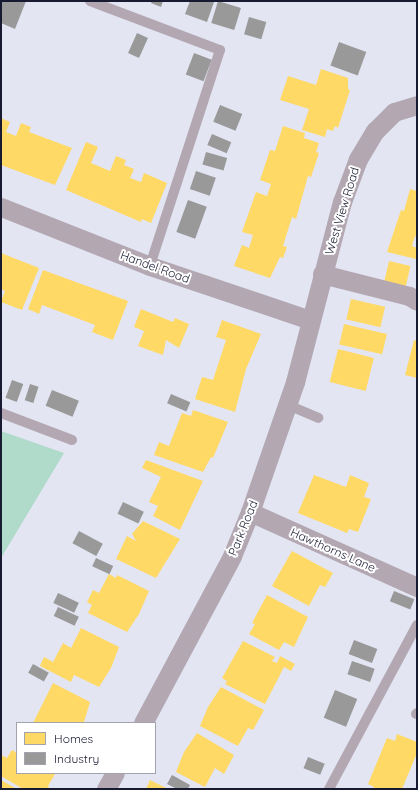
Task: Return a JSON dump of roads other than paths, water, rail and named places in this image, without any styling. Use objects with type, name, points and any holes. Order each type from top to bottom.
[{"type":"street","name":"West View Road","points":[[310,320],[342,202],[358,159],[375,131],[394,112],[417,105]]},
{"type":"street","name":"Handel Road","points":[[1,207],[150,266],[310,320]]},
{"type":"street","points":[[322,274],[409,296],[417,301]]},
{"type":"street","name":"Park Road","points":[[144,722],[232,556],[250,512],[288,405],[310,320]]},
{"type":"street","name":"Hawthorns Lane","points":[[250,512],[417,587]]},
{"type":"street","points":[[106,789],[114,774]]},
{"type":"lane","points":[[90,1],[220,50],[150,266]]},
{"type":"lane","points":[[288,405],[318,418]]},
{"type":"lane","points":[[1,414],[72,440]]},
{"type":"lane","points":[[329,789],[417,625]]}]
